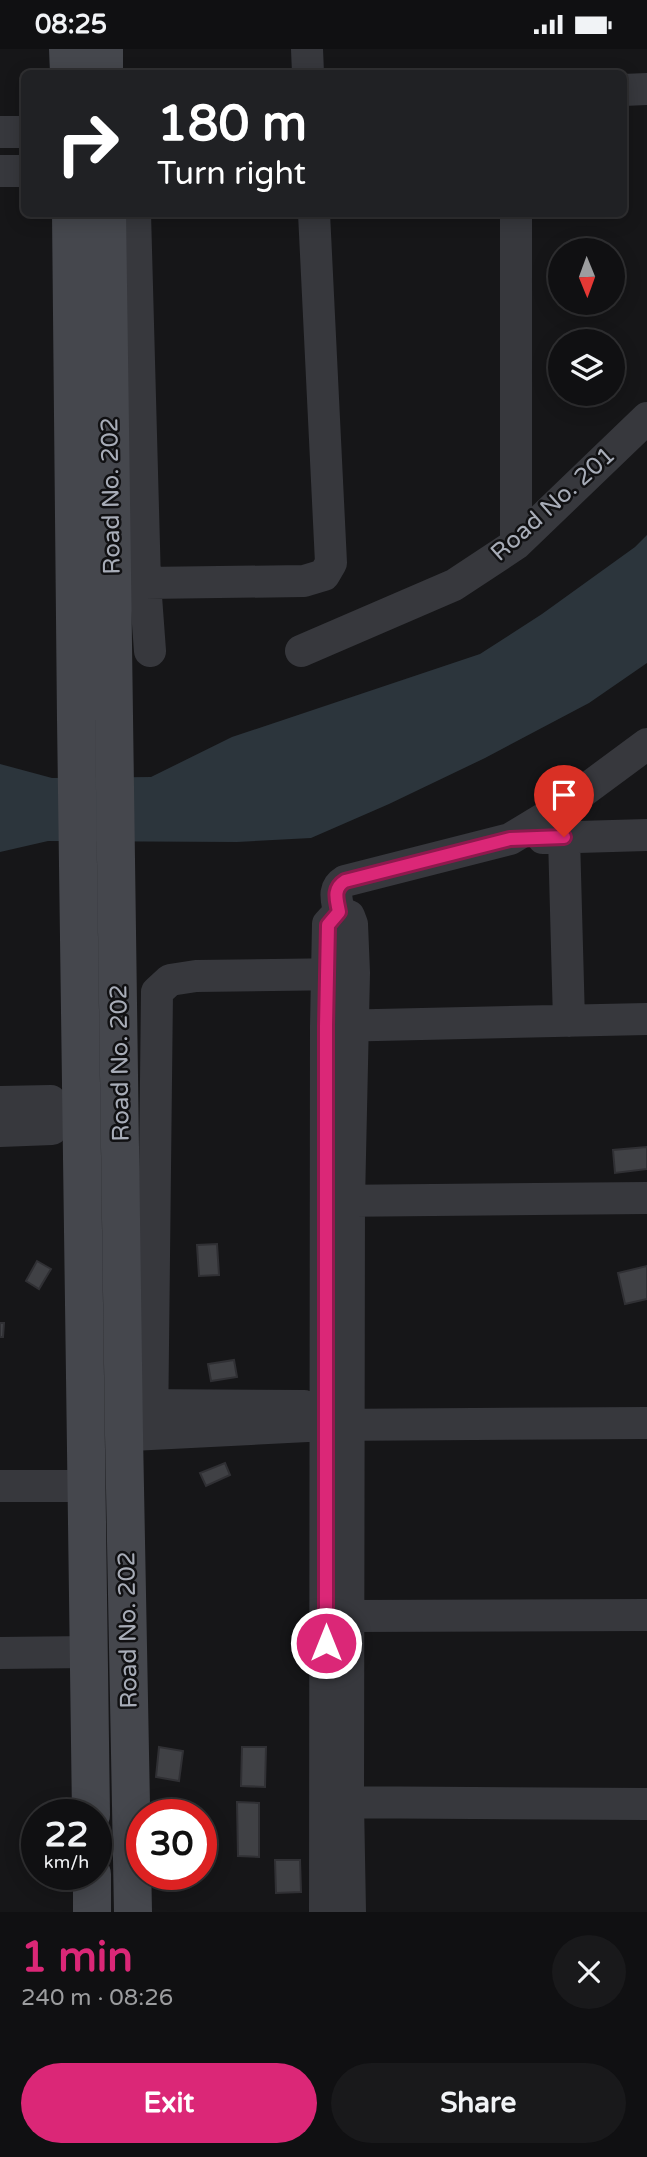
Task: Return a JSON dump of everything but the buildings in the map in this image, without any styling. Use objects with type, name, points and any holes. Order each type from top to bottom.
[{"type":"street","points":[[68,49],[69,70]]},
{"type":"street","points":[[104,49],[104,70]]},
{"type":"street","points":[[307,49],[308,70]]},
{"type":"street","points":[[627,90],[647,89]]},
{"type":"street","points":[[0,132],[21,132]]},
{"type":"street","points":[[0,171],[21,171]]},
{"type":"street","name":"Road No. 202","points":[[71,217],[91,1799]]},
{"type":"street","name":"Road No. 202","points":[[107,217],[118,908],[138,1420],[133,1912]]},
{"type":"street","points":[[135,217],[145,583],[150,652]]},
{"type":"street","points":[[145,583],[304,581],[324,575],[331,563],[314,217]]},
{"type":"street","points":[[516,217],[516,544]]},
{"type":"street","name":"Road No. 201","points":[[301,651],[454,585],[516,544],[647,418]]},
{"type":"street","points":[[510,839],[558,810],[647,744]]},
{"type":"street","points":[[350,1912],[336,1802],[339,1025],[341,974],[352,924],[349,916],[339,912],[336,891],[338,885],[345,881],[510,839],[647,835]]},
{"type":"street","points":[[564,837],[569,1021]]},
{"type":"street","points":[[341,974],[196,976],[170,980],[157,992],[138,1420],[338,1416],[647,1404]]},
{"type":"street","points":[[339,1025],[647,1019]]},
{"type":"street","points":[[0,1102],[51,1101],[58,1113],[52,1129],[0,1131]]},
{"type":"street","points":[[338,1201],[647,1198]]},
{"type":"street","points":[[338,1416],[647,1423]]},
{"type":"street","points":[[325,1912],[349,1616],[338,1416]]},
{"type":"street","points":[[0,1486],[87,1486]]},
{"type":"street","points":[[349,1616],[647,1615]]},
{"type":"street","points":[[0,1653],[89,1652]]},
{"type":"street","points":[[336,1802],[647,1804]]},
{"type":"street","points":[[92,1890],[92,1912]]},
{"type":"shaded area","points":[[647,535],[647,663],[589,703],[485,758],[311,838],[237,842],[48,841],[0,852],[0,764],[52,778],[151,777],[232,737],[480,654],[542,614],[635,547]]},
{"type":"route","points":[[326,1643],[326,1026],[328,925],[339,912],[336,891],[338,885],[345,881],[510,839],[564,837]]}]
